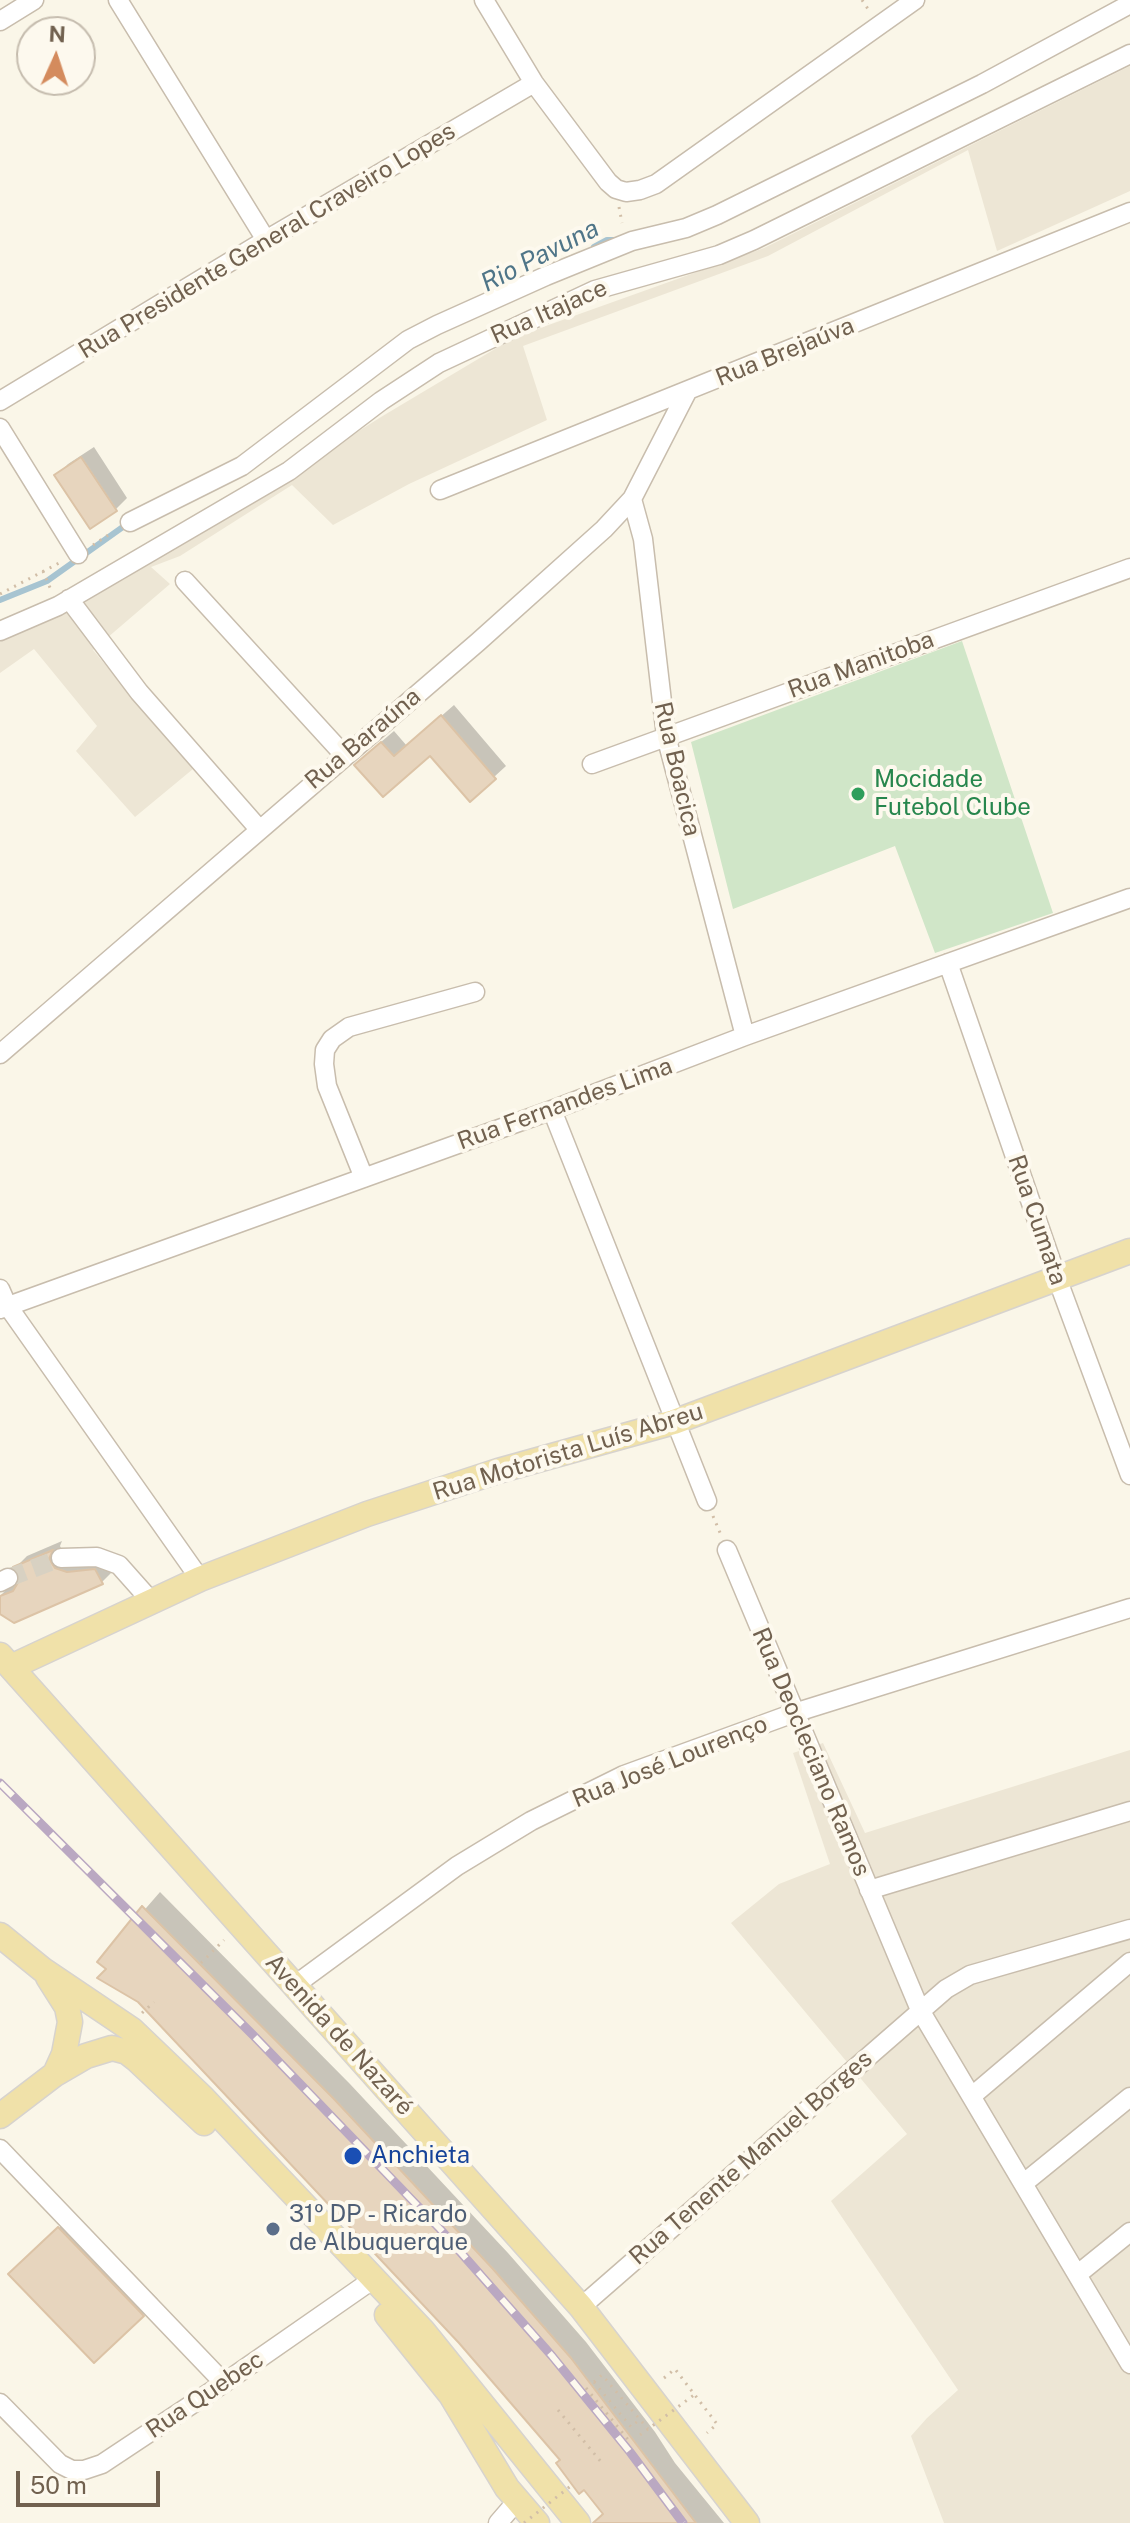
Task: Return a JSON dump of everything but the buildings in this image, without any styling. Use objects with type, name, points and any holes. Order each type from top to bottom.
[{"type":"main road","name":"Rua Motorista Luís Abreu","points":[[6,1661],[200,1579],[367,1514],[498,1471],[674,1422],[1130,1251]]},
{"type":"main road","name":"Avenida de Nazaré","points":[[6,1661],[581,2307],[747,2523]]},
{"type":"main road","points":[[0,1935],[43,1970],[115,2017],[148,2044],[369,2282],[451,2395],[521,2512],[537,2523]]},
{"type":"main road","points":[[43,1970],[70,2016],[68,2040],[55,2074]]},
{"type":"main road","points":[[0,2116],[55,2074],[102,2049],[119,2048],[127,2052],[440,2351],[565,2490],[578,2523]]},
{"type":"main road","points":[[521,2512],[537,2493],[565,2490]]},
{"type":"street","points":[[0,21],[34,0]]},
{"type":"street","points":[[118,0],[266,240]]},
{"type":"street","points":[[484,0],[534,83],[616,189],[626,192],[656,184],[915,0]]},
{"type":"street","name":"Rua Itajace","points":[[130,522],[242,466],[408,340],[546,276],[632,241],[686,228],[729,210],[982,84],[1130,4]]},
{"type":"street","name":"Rua Itajace","points":[[0,631],[289,471],[381,401],[439,363],[595,290],[719,255],[754,240],[1130,54]]},
{"type":"street","name":"Rua Presidente General Craveiro Lopes","points":[[0,401],[534,83]]},
{"type":"street","name":"Rua Brejaúva","points":[[440,490],[1130,212]]},
{"type":"street","name":"Rua Baraúna","points":[[0,1054],[478,642],[604,529],[632,499],[687,392]]},
{"type":"street","points":[[0,428],[78,554]]},
{"type":"street","name":"Rua Boacica","points":[[632,499],[643,539],[666,736],[745,1036]]},
{"type":"street","name":"Rua Manitoba","points":[[592,764],[1130,568]]},
{"type":"street","points":[[185,581],[344,755]]},
{"type":"street","points":[[62,599],[259,829]]},
{"type":"street","name":"Rua Fernandes Lima","points":[[2,1301],[364,1178],[745,1036],[1130,898]]},
{"type":"street","name":"Rua Cumata","points":[[948,963],[1057,1278],[1130,1475]]},
{"type":"street","points":[[364,1178],[327,1086],[325,1050],[332,1039],[349,1027],[475,992]]},
{"type":"street","points":[[552,1110],[707,1501]]},
{"type":"street","points":[[2,1301],[200,1579]]},
{"type":"street","name":"Rua Deocleciano Ramos","points":[[727,1550],[920,2010],[1129,2360]]},
{"type":"street","points":[[61,1558],[97,1557],[119,1565],[151,1601]]},
{"type":"street","name":"Rua José Lourenço","points":[[295,1985],[457,1866],[531,1821],[624,1775],[794,1713],[1130,1608]]},
{"type":"street","points":[[869,1890],[1130,1811]]},
{"type":"street","name":"Rua Tenente Manuel Borges","points":[[581,2307],[946,1989],[970,1975],[1130,1929]]},
{"type":"street","points":[[972,2096],[1130,1962]]},
{"type":"street","points":[[1024,2183],[1130,2097]]},
{"type":"street","points":[[0,2149],[224,2383]]},
{"type":"street","points":[[1078,2274],[1130,2232]]},
{"type":"street","name":"Rua Quebec","points":[[0,2403],[60,2464],[72,2470],[84,2470],[102,2464],[369,2282]]},
{"type":"street","points":[[498,2523],[521,2512]]},
{"type":"path","points":[[616,189],[621,221],[632,241]]},
{"type":"path","points":[[44,573],[62,599]]},
{"type":"path","points":[[707,1501],[727,1550]]},
{"type":"path","points":[[201,1963],[229,1935]]},
{"type":"path","points":[[675,2369],[717,2424]]},
{"type":"path","points":[[631,2427],[594,2382],[602,2375],[648,2429]]},
{"type":"path","points":[[586,2388],[630,2442]]},
{"type":"path","points":[[640,2435],[694,2395]]},
{"type":"path","points":[[558,2410],[602,2463]]},
{"type":"path","points":[[521,2512],[565,2490]]},
{"type":"shaded area","points":[[1130,66],[1130,191],[997,251],[968,150],[768,256],[523,346],[547,420],[409,484],[333,525],[292,485],[180,556],[151,567],[170,584],[93,650],[193,769],[135,817],[76,751],[97,726],[34,649],[0,673],[0,641],[123,580],[381,417],[515,337],[764,248]]},
{"type":"shaded area","points":[[823,1743],[865,1833],[1130,1750],[1130,2523],[944,2523],[911,2436],[958,2390],[831,2201],[907,2134],[731,1923],[779,1884],[830,1864],[793,1753]]},
{"type":"green space","name":"Mocidade Futebol Clube","points":[[962,641],[1053,913],[935,953],[895,846],[733,909],[691,742]]},
{"type":"waterway","name":"Rio Pavuna","points":[[594,247],[607,240],[617,240]]},
{"type":"waterway","name":"Rio Pavuna","points":[[0,600],[47,581],[127,524]]},
{"type":"tunnel","points":[[8,1578],[61,1558]]},
{"type":"railway","points":[[0,1783],[253,2035],[440,2229],[552,2356],[683,2523]]},
{"type":"place","name":"Mocidade Futebol Clube","points":[[858,794]]},
{"type":"place","name":"Anchieta","points":[[353,2156]]},
{"type":"place","name":"31º DP - Ricardo de Albuquerque","points":[[273,2229]]}]
